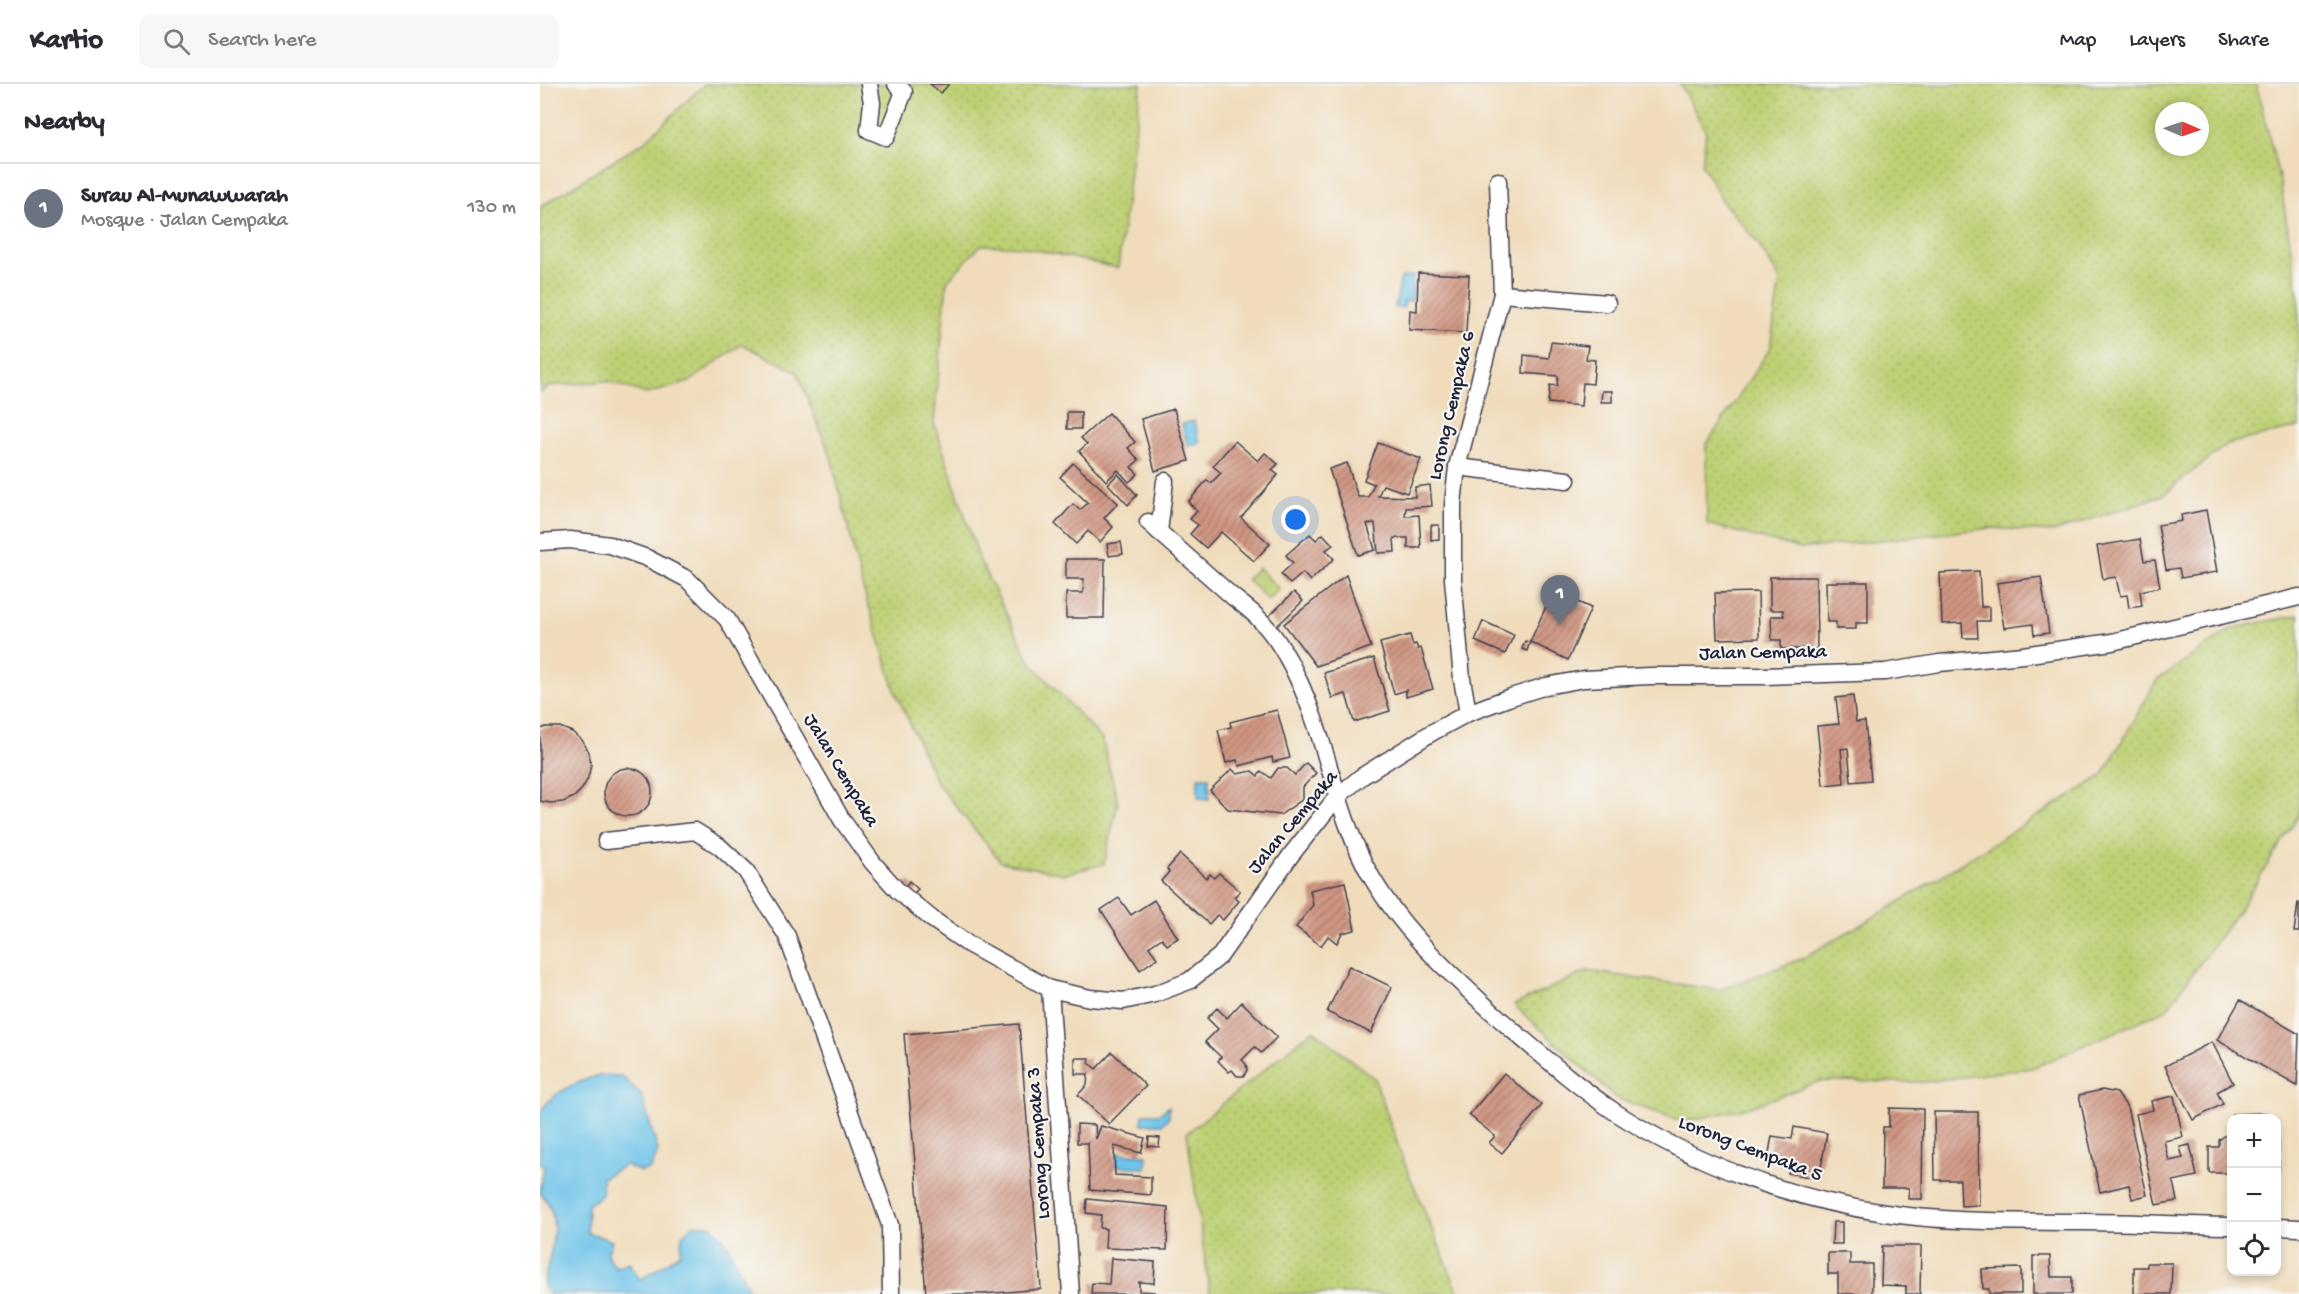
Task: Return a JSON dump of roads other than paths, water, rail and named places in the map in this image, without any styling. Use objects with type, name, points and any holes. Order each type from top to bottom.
[{"type":"street","points":[[869,84],[872,103],[868,130],[886,137],[904,92],[896,84]]},
{"type":"street","name":"Lorong Cempaka 6","points":[[1468,713],[1462,679],[1452,551],[1453,504],[1457,467],[1502,294],[1498,181]]},
{"type":"street","points":[[1502,294],[1606,303]]},
{"type":"street","points":[[1457,467],[1567,480]]},
{"type":"street","name":"Lorong Cempaka 5","points":[[1165,481],[1153,527],[1261,621],[1282,651],[1298,678],[1311,712],[1352,839],[1372,877],[1393,909],[1423,945],[1477,998],[1540,1054],[1615,1112],[1665,1141],[1774,1186],[1830,1202],[1887,1213],[1965,1220],[2227,1226]]},
{"type":"street","name":"Jalan Cempaka","points":[[540,542],[570,540],[610,545],[647,558],[687,579],[727,619],[843,820],[873,863],[898,891],[932,919],[977,949],[1050,989],[1090,998],[1124,1001],[1155,994],[1189,981],[1220,956],[1291,855],[1337,797],[1361,777],[1431,733],[1468,713],[1508,698],[1584,679],[1885,672],[1939,663],[2024,655],[2112,642],[2299,597]]},
{"type":"street","points":[[606,841],[695,831],[719,846],[746,871],[787,936],[890,1226],[891,1294]]},
{"type":"street","name":"Lorong Cempaka 3","points":[[1050,989],[1071,1294]]},
{"type":"street","points":[[2281,1227],[2299,1228]]},
{"type":"water","points":[[1413,276],[1412,301],[1404,301],[1404,307],[1395,308],[1401,278]]},
{"type":"water","points":[[1194,421],[1200,443],[1188,446],[1182,424]]},
{"type":"water","points":[[1198,777],[1209,777],[1209,799],[1198,798]]},
{"type":"water","points":[[600,1075],[621,1076],[641,1094],[658,1151],[651,1168],[641,1172],[625,1165],[602,1178],[602,1195],[588,1205],[587,1232],[612,1241],[607,1255],[616,1267],[629,1262],[640,1280],[680,1254],[682,1235],[693,1225],[710,1225],[724,1239],[751,1294],[548,1294],[543,1285],[554,1225],[548,1202],[540,1193],[544,1165],[540,1164],[540,1113],[558,1093]]},
{"type":"water","points":[[1169,1106],[1169,1118],[1162,1124],[1142,1124],[1143,1114],[1159,1114]]},
{"type":"water","points":[[1117,1153],[1147,1155],[1146,1168],[1116,1166]]},
{"type":"place","name":"Surau Al-Munawwarah","points":[[1560,625]]}]
